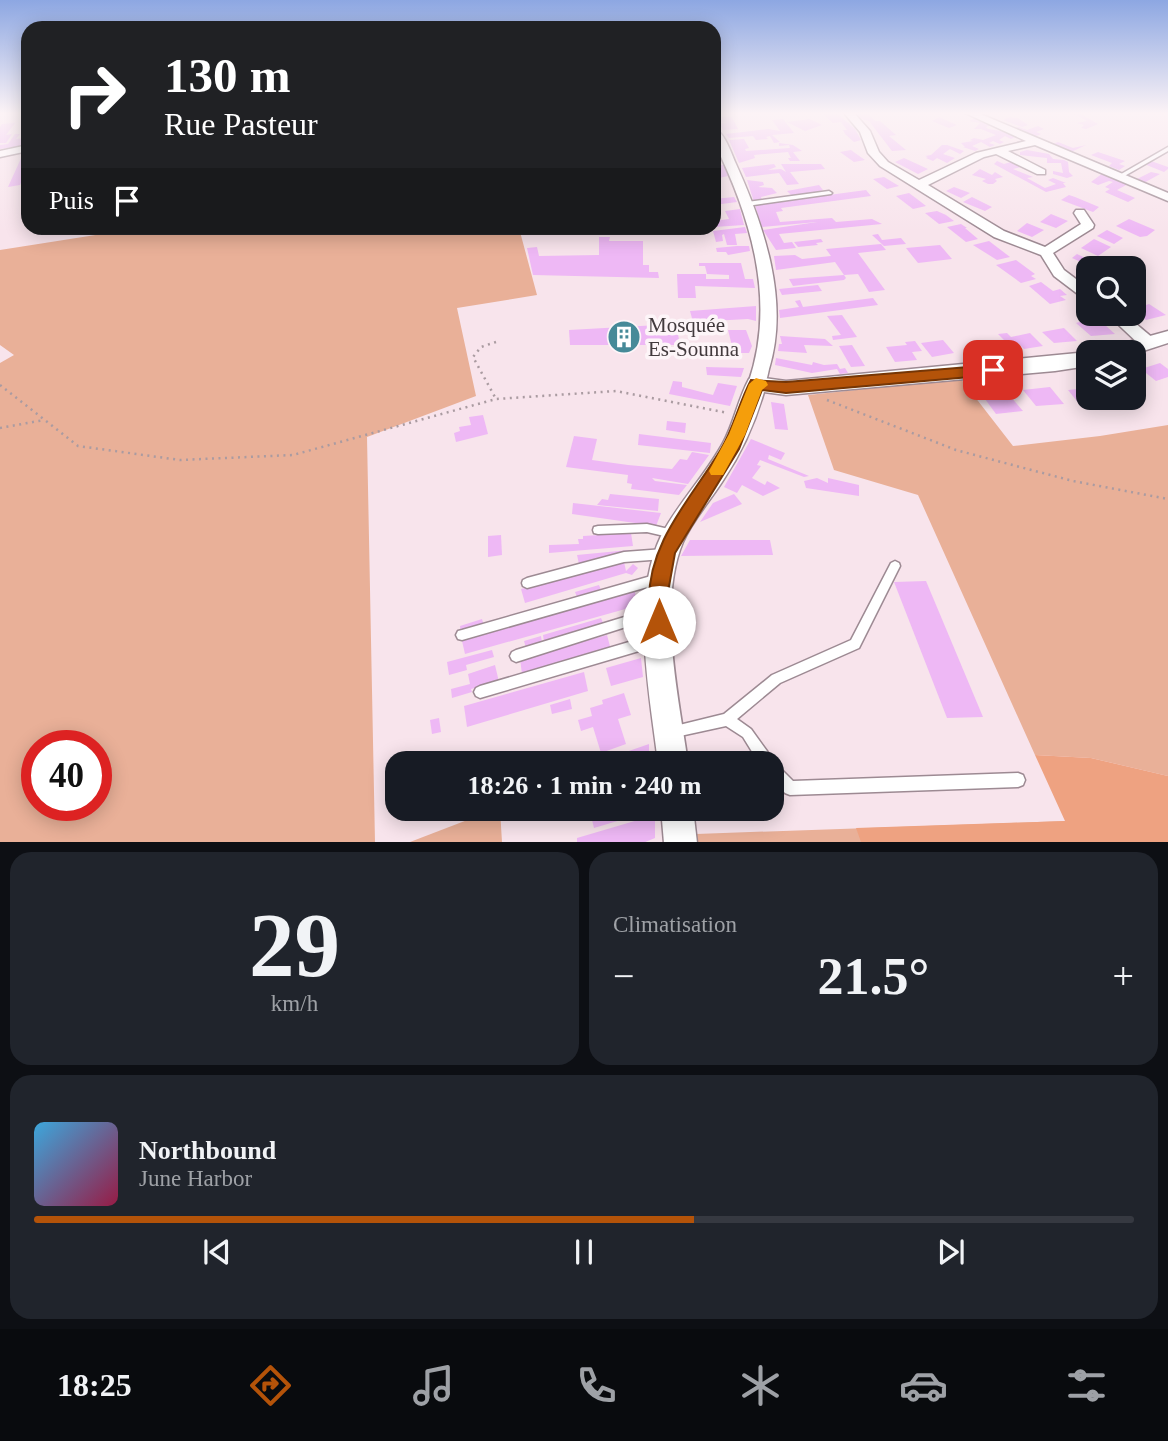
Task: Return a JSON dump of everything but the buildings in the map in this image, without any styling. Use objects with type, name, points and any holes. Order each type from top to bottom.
[{"type":"street","points":[[671,751],[659,611],[667,555],[723,463],[745,416],[766,349],[769,323],[762,262],[747,204],[725,152]]},
{"type":"street","points":[[874,152],[876,157],[917,186],[1004,237],[1046,252],[1059,273],[1076,286]]},
{"type":"street","points":[[917,186],[990,152]]},
{"type":"street","points":[[1003,152],[1031,164],[1041,172]]},
{"type":"street","points":[[1063,152],[1168,197]]},
{"type":"street","points":[[1046,252],[1088,225],[1080,213]]},
{"type":"street","points":[[1128,326],[1148,343],[1168,337]]},
{"type":"street","points":[[756,384],[786,388],[1076,361]]},
{"type":"street","points":[[679,821],[681,842]]},
{"type":"lane","points":[[1119,177],[1162,152]]},
{"type":"lane","points":[[747,204],[829,192]]},
{"type":"lane","points":[[598,530],[648,528],[667,555]]},
{"type":"lane","points":[[527,583],[624,557],[667,555]]},
{"type":"lane","points":[[462,635],[667,555]]},
{"type":"lane","points":[[669,732],[727,720],[776,679],[855,644],[895,566]]},
{"type":"lane","points":[[516,656],[659,611]]},
{"type":"lane","points":[[480,692],[661,639]]},
{"type":"lane","points":[[727,720],[747,733],[759,751]]},
{"type":"lane","points":[[784,782],[790,788],[1018,780]]},
{"type":"path","points":[[496,342],[481,347],[473,357],[475,366],[496,398]]},
{"type":"path","points":[[0,385],[78,446],[180,460],[293,454],[496,398],[522,399],[616,391],[745,416]]},
{"type":"path","points":[[812,386],[832,404],[956,450],[1073,481],[1168,499]]},
{"type":"path","points":[[0,428],[44,420]]},
{"type":"shaded area","points":[[95,235],[521,235],[537,295],[457,308],[476,396],[367,437],[375,842],[0,842],[0,363],[14,355],[0,345],[0,250]]},
{"type":"shaded area","points":[[961,379],[1013,446],[1168,425],[1168,776],[1091,758],[1035,755],[918,495],[834,470],[808,395]]},
{"type":"shaded area","points":[[1035,755],[1091,758],[1168,776],[1168,842],[861,842],[856,828],[1065,821]]},
{"type":"shaded area","points":[[465,821],[501,821],[502,842],[410,842]]},
{"type":"shaded area","points":[[1065,821],[1085,842],[698,842],[696,834]]},
{"type":"slow traffic","points":[[717,471],[737,435],[756,384],[761,385]]},
{"type":"place","name":"Mosquée Es-Sounna","points":[[624,337]]},
{"type":"route","points":[[659,622],[660,578],[666,553],[675,534],[723,463],[749,407],[756,384],[786,388],[993,370]]}]
